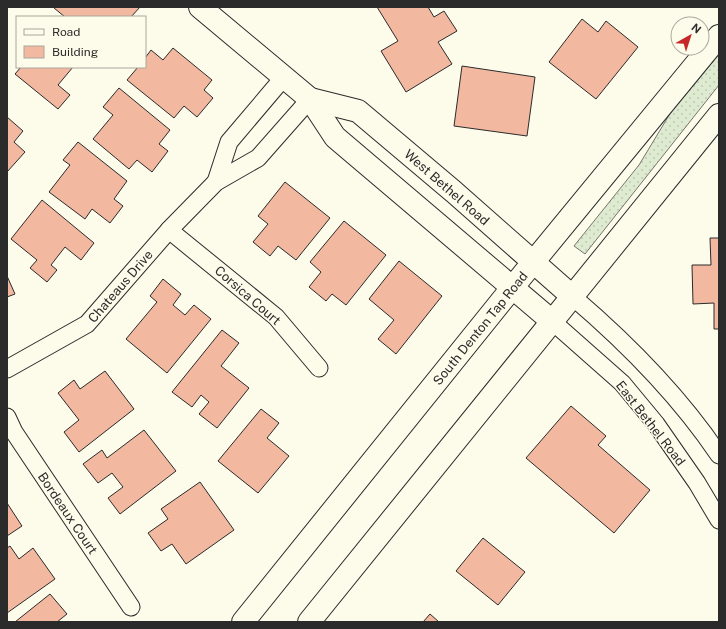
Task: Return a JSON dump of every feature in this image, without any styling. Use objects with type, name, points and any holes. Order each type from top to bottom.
[{"type":"main road","name":"West Bethel Road","points":[[200,7],[310,99],[335,137],[552,322]]},
{"type":"main road","name":"South Denton Tap Road","points":[[243,622],[533,262],[719,36]]},
{"type":"main road","name":"West Bethel Road","points":[[310,99],[358,111],[454,192],[573,297]]},
{"type":"main road","points":[[309,622],[719,115]]},
{"type":"street","name":"Chateaus Drive","points":[[216,182],[229,142],[284,77]]},
{"type":"street","name":"Chateaus Drive","points":[[7,369],[88,324],[169,230],[216,182],[258,158],[310,99]]},
{"type":"street","name":"Corsica Court","points":[[169,230],[276,317],[319,368]]},
{"type":"street","points":[[573,297],[643,361],[697,422],[719,454]]},
{"type":"street","name":"East Bethel Road","points":[[552,322],[622,383],[660,430],[719,520]]},
{"type":"street","name":"Bordeaux Court","points":[[7,417],[14,432],[131,607]]},
{"type":"green space","points":[[719,54],[719,85],[585,254],[574,246],[639,165],[671,112]]},
{"type":"building","points":[[140,7],[132,16],[64,16],[54,8]]},
{"type":"building","points":[[377,7],[428,7],[434,17],[444,11],[457,31],[438,42],[452,64],[406,92],[381,51],[398,41]]},
{"type":"building","points":[[582,19],[598,32],[606,21],[638,47],[596,99],[549,62]]},
{"type":"building","points":[[173,48],[212,80],[204,90],[213,98],[197,117],[184,106],[174,118],[127,80],[137,68],[146,68],[146,57],[151,50],[163,60]]},
{"type":"building","points":[[462,66],[535,77],[527,136],[454,126]]},
{"type":"building","points":[[20,68],[72,68],[58,85],[70,95],[58,109],[15,74]]},
{"type":"building","points":[[119,88],[170,130],[159,144],[168,151],[152,172],[137,160],[129,169],[93,139],[113,115],[103,107]]},
{"type":"building","points":[[7,117],[23,131],[14,142],[25,152],[7,172]]},
{"type":"building","points":[[78,142],[127,181],[114,199],[123,206],[110,223],[92,209],[85,219],[49,192],[70,165],[63,160]]},
{"type":"building","points":[[285,182],[330,218],[296,260],[278,246],[270,256],[253,242],[268,224],[258,216]]},
{"type":"building","points":[[42,200],[94,243],[81,260],[65,247],[51,265],[57,270],[47,282],[30,268],[37,260],[11,239]]},
{"type":"building","points":[[344,221],[386,255],[346,305],[332,294],[326,301],[309,287],[321,272],[310,262]]},
{"type":"building","points":[[710,238],[719,238],[719,329],[714,329],[714,303],[693,304],[692,265],[711,265]]},
{"type":"building","points":[[399,261],[442,296],[396,354],[378,339],[394,320],[369,299]]},
{"type":"building","points":[[7,276],[15,294],[7,297]]},
{"type":"building","points":[[163,279],[181,294],[173,305],[185,315],[194,305],[211,319],[167,373],[126,339],[157,302],[150,296]]},
{"type":"building","points":[[222,330],[239,343],[221,366],[249,388],[217,428],[199,414],[209,402],[201,395],[192,407],[172,392]]},
{"type":"building","points":[[105,371],[134,409],[79,452],[64,432],[79,420],[58,393],[74,380],[80,389]]},
{"type":"building","points":[[571,406],[606,436],[598,445],[650,490],[614,533],[526,458]]},
{"type":"building","points":[[261,409],[279,423],[267,438],[289,456],[258,493],[218,461]]},
{"type":"building","points":[[144,430],[176,471],[120,514],[108,498],[123,487],[112,473],[98,483],[83,464],[102,450],[107,458]]},
{"type":"building","points":[[200,482],[234,530],[186,564],[172,544],[161,551],[148,533],[168,519],[161,509]]},
{"type":"building","points":[[7,503],[22,526],[7,536]]},
{"type":"building","points":[[483,538],[525,572],[498,605],[456,571]]},
{"type":"building","points":[[10,546],[19,559],[33,548],[55,579],[7,613],[7,548]]},
{"type":"building","points":[[50,594],[67,614],[57,622],[15,622]]},
{"type":"building","points":[[430,614],[439,622],[423,622]]}]
